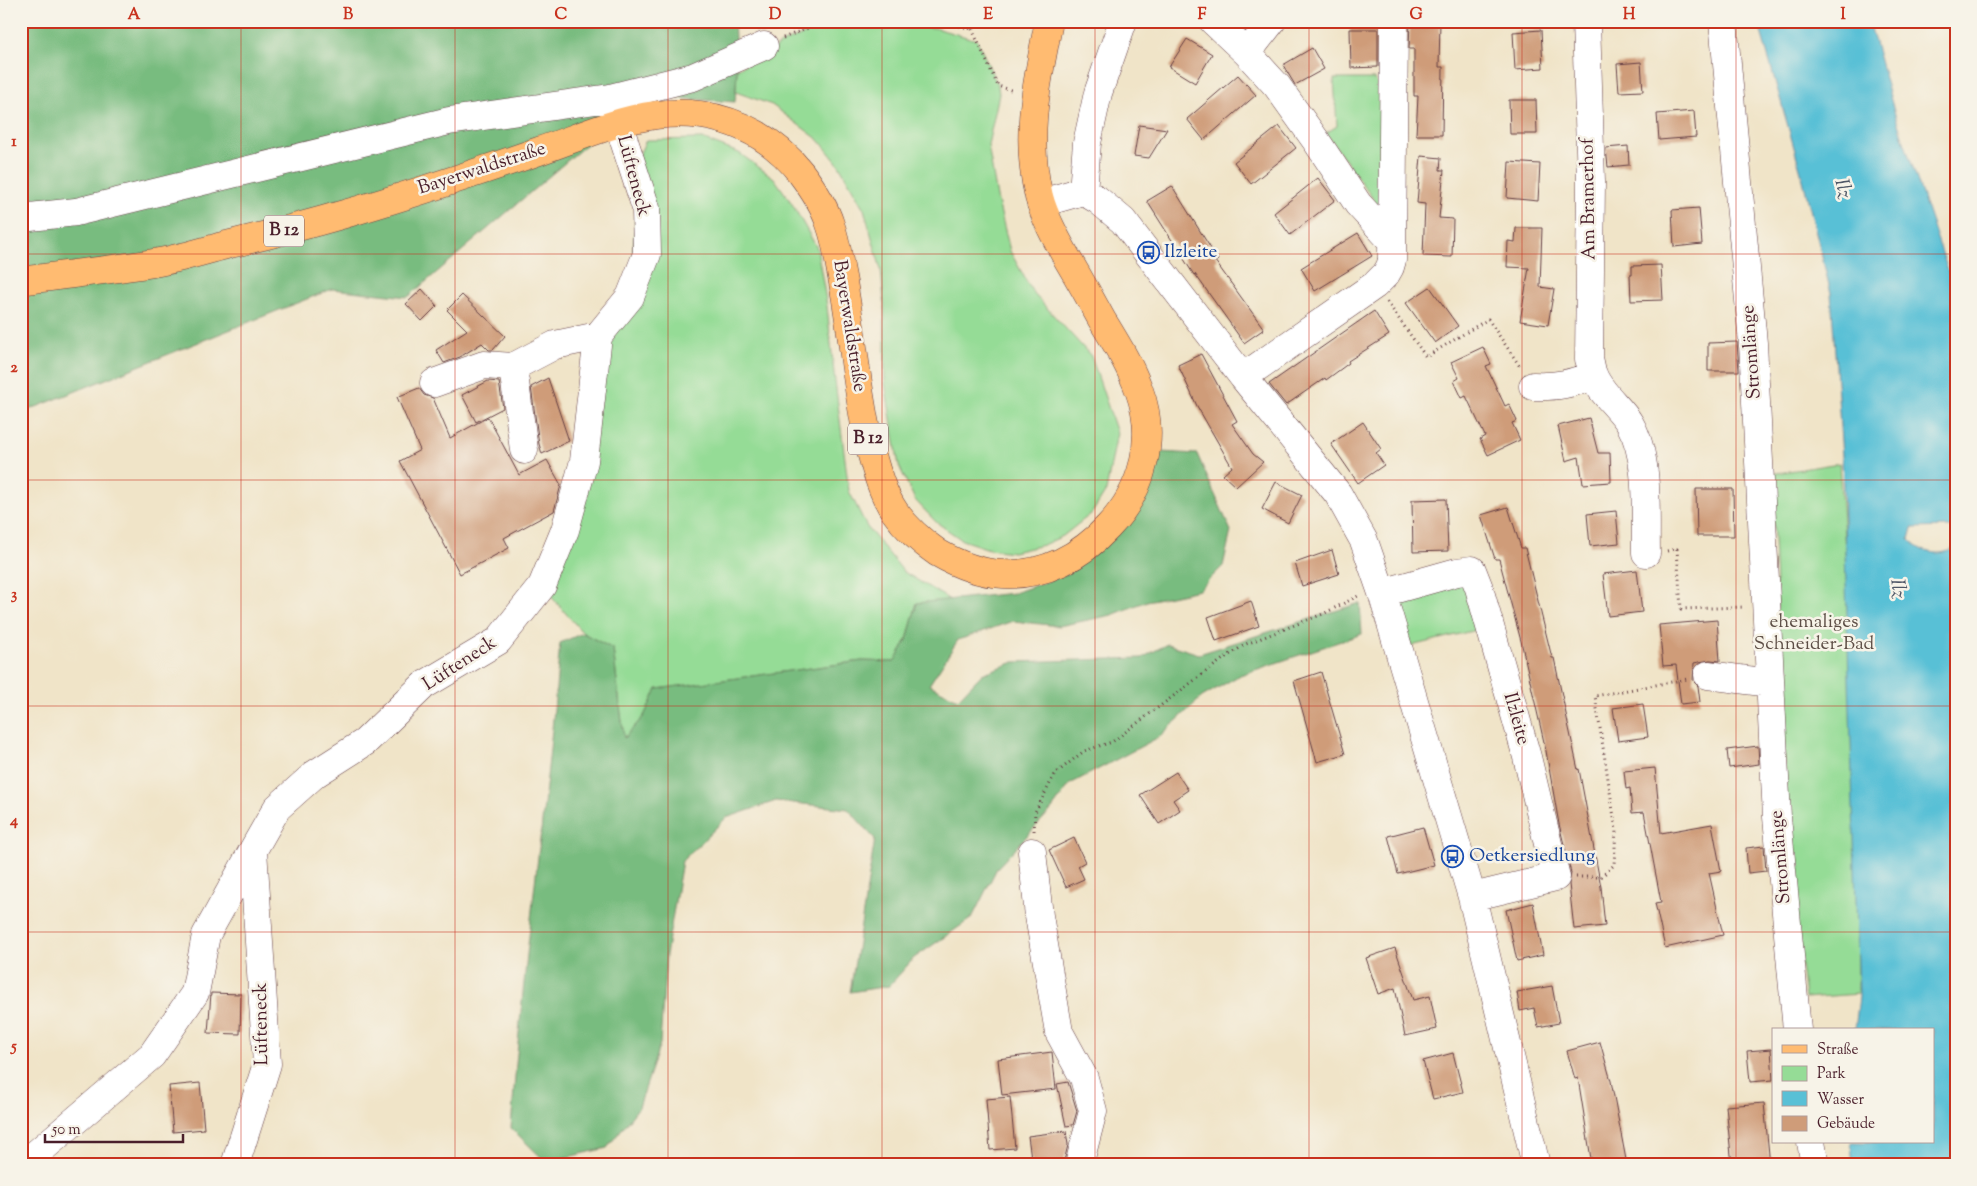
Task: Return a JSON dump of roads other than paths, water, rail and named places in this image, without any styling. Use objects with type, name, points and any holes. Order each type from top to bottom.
[{"type":"main road","name":"Bayerwaldstraße","points":[[21,281],[161,262],[341,215],[539,151],[614,110],[673,113],[720,119],[761,136],[779,150],[793,164],[818,197],[829,219],[850,313],[865,427],[882,488],[893,509],[913,534],[934,550],[956,562],[984,571],[1002,574],[1027,573],[1048,568],[1065,561],[1097,538],[1114,521],[1138,485],[1147,440],[1142,396],[1130,367],[1061,246],[1041,203],[1032,166],[1031,137],[1035,96],[1049,21]]},
{"type":"street","points":[[1083,191],[1087,143],[1096,102],[1123,21]]},
{"type":"street","points":[[1213,21],[1247,52],[1277,86],[1318,142],[1358,204],[1391,240]]},
{"type":"street","points":[[1247,52],[1272,21]]},
{"type":"street","points":[[1243,377],[1375,285],[1390,267],[1394,21]]},
{"type":"street","name":"Am Bramerhof","points":[[1586,21],[1591,182],[1590,359],[1593,376]]},
{"type":"street","name":"Stromlänge","points":[[1723,21],[1753,343],[1777,817],[1797,1028]]},
{"type":"street","points":[[21,218],[76,212],[450,121],[614,110],[764,46]]},
{"type":"street","name":"Lüfteneck","points":[[23,1165],[152,1055],[195,992],[206,935],[277,808],[315,774],[365,742],[424,685],[498,641],[542,586],[565,530],[584,460],[598,336],[630,297],[647,254],[646,208],[614,110]]},
{"type":"street","points":[[1041,203],[1083,191],[1098,200],[1122,221],[1243,377],[1338,494],[1364,541],[1372,593],[1472,897],[1536,1165]]},
{"type":"street","points":[[434,383],[484,365],[513,367],[555,345],[598,336]]},
{"type":"street","points":[[513,367],[524,450]]},
{"type":"street","points":[[1533,386],[1571,384],[1593,376],[1602,390],[1617,405],[1630,425],[1638,444],[1643,466],[1646,553]]},
{"type":"street","name":"Ilzleite","points":[[1372,593],[1456,572],[1472,570],[1479,588],[1527,757],[1556,877],[1472,897]]},
{"type":"street","points":[[1708,675],[1770,683]]},
{"type":"street","name":"Lüfteneck","points":[[236,1165],[267,1064],[252,850]]},
{"type":"street","points":[[1032,852],[1039,916],[1060,1032],[1084,1078],[1093,1111],[1079,1165]]},
{"type":"street","points":[[1812,1144],[1815,1165]]},
{"type":"water","name":"Ilz","points":[[1758,21],[1869,21],[1896,118],[1956,294],[1956,533],[1950,527],[1912,528],[1909,539],[1924,551],[1937,553],[1956,547],[1956,1165],[1857,1165],[1852,1156],[1851,1144],[1934,1144],[1934,1028],[1855,1028],[1859,997],[1842,456],[1831,293],[1801,172]]},
{"type":"place","name":"Ilzleite","points":[[1148,252]]},
{"type":"place","name":"Oetkersiedlung","points":[[1453,856]]},
{"type":"park label","name":"ehemaliges Schneider-Bad","points":[[1814,633]]}]
